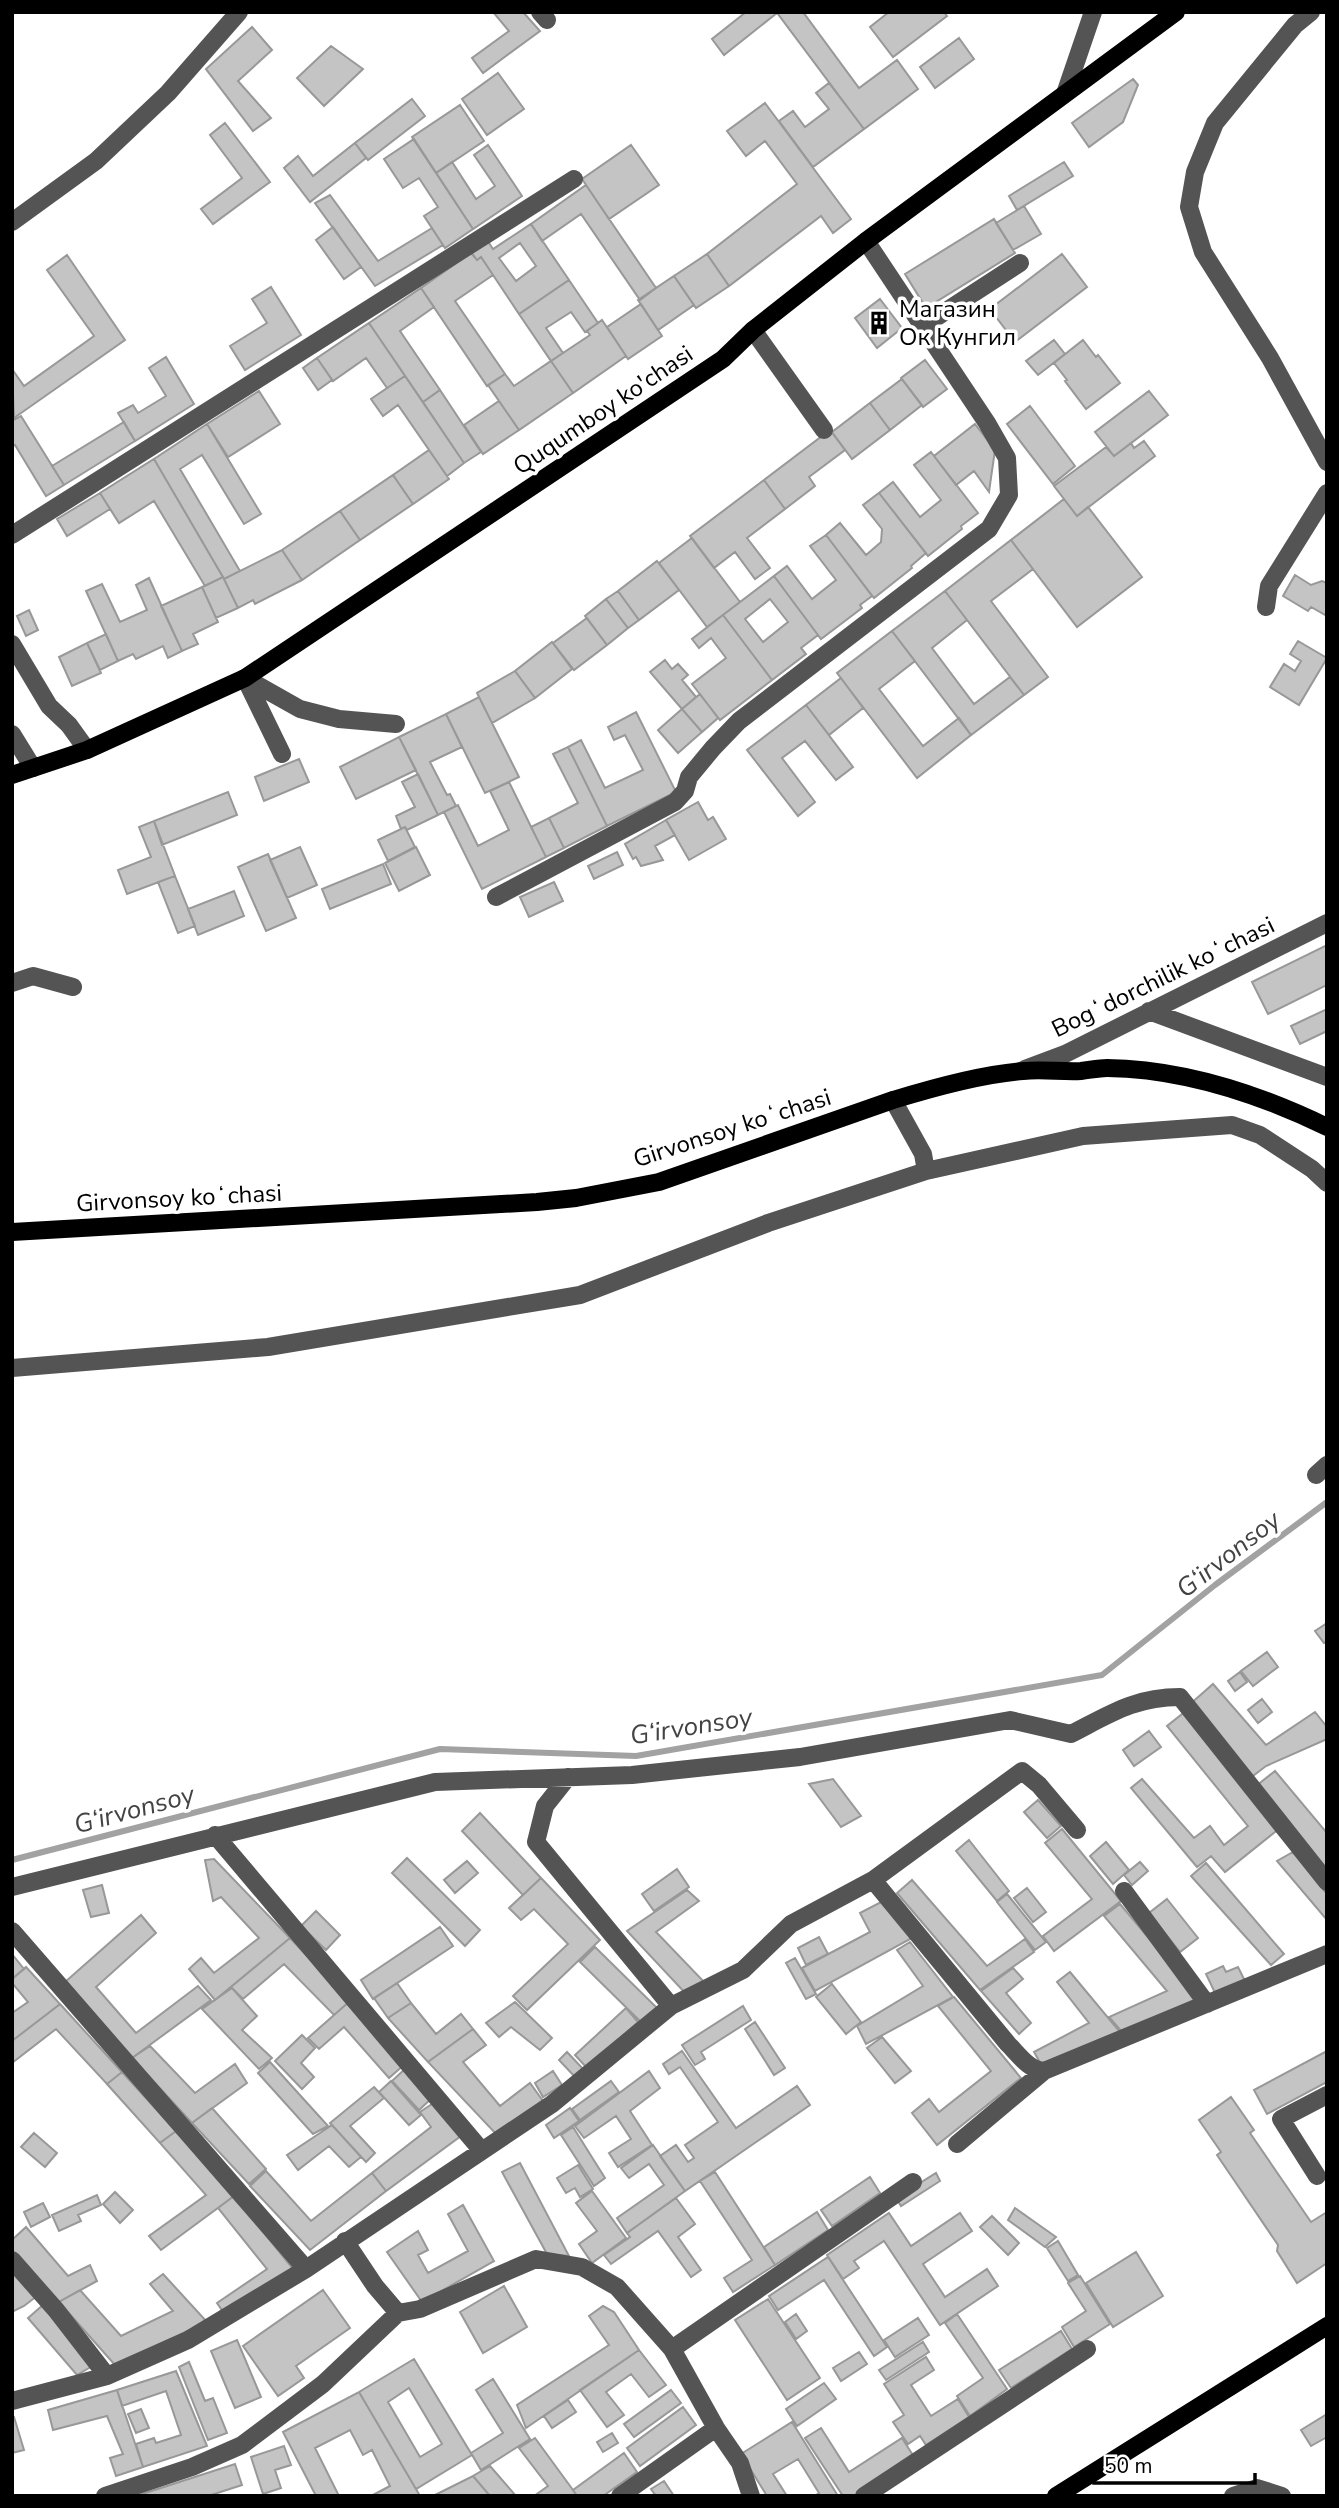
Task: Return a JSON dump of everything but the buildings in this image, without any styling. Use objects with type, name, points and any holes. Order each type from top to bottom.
[{"type":"main road","name":"Ququmboy ko'chasi","points":[[12,775],[87,750],[245,678],[723,359],[753,330],[866,241],[1176,12]]},
{"type":"main road","name":"Girvonsoy koʻchasi","points":[[12,1233],[576,1198],[659,1182],[929,1089],[1019,1071],[1080,1071],[1104,1068],[1139,1069],[1174,1075],[1246,1094],[1327,1127]]},
{"type":"main road","points":[[1056,2496],[1327,2326]]},
{"type":"street","points":[[12,222],[96,160],[168,93],[239,12]]},
{"type":"street","points":[[1311,12],[1295,25],[1215,123],[1195,172],[1189,206],[1203,252],[1270,358],[1327,462]]},
{"type":"street","points":[[1066,91],[1095,15]]},
{"type":"street","points":[[12,536],[573,180]]},
{"type":"street","points":[[496,897],[675,802],[685,791],[689,778],[739,721],[989,529],[1009,495],[1007,458],[866,241]]},
{"type":"street","points":[[923,326],[1020,263]]},
{"type":"street","points":[[753,330],[824,430]]},
{"type":"street","points":[[1266,607],[1269,586],[1327,493]]},
{"type":"street","points":[[12,644],[49,706],[69,724],[87,750]]},
{"type":"street","points":[[245,678],[300,709],[339,719],[396,724]]},
{"type":"street","points":[[245,678],[282,754]]},
{"type":"street","points":[[12,734],[33,768]]},
{"type":"street","name":"Bogʻdorchilik koʻchasi","points":[[1019,1071],[1065,1054],[1327,923]]},
{"type":"street","points":[[12,983],[33,976],[72,987]]},
{"type":"street","points":[[1149,1011],[1327,1077]]},
{"type":"street","points":[[893,1100],[923,1154],[926,1171]]},
{"type":"street","points":[[12,1368],[268,1347],[580,1295],[768,1223],[926,1171],[1083,1136],[1232,1125],[1260,1135],[1312,1169],[1327,1183]]},
{"type":"street","points":[[12,1886],[435,1782],[632,1775],[800,1756],[1010,1720],[1071,1734],[1126,1706],[1155,1697],[1180,1697],[1327,1882]]},
{"type":"street","points":[[12,2401],[107,2376],[188,2340],[306,2269],[552,2104],[671,2006],[743,1970],[791,1924],[873,1880],[1022,1771],[1039,1785],[1077,1830]]},
{"type":"street","points":[[568,1777],[545,1806],[536,1842],[671,2006]]},
{"type":"street","points":[[215,1835],[482,2151]]},
{"type":"street","points":[[873,1880],[1008,2044],[1030,2066],[1044,2071]]},
{"type":"street","points":[[1124,1891],[1207,2004]]},
{"type":"street","points":[[12,1931],[306,2269]]},
{"type":"street","points":[[957,2144],[1044,2071],[1327,1954]]},
{"type":"street","points":[[1317,2176],[1281,2119],[1327,2095]]},
{"type":"street","points":[[671,2349],[913,2182]]},
{"type":"street","points":[[345,2241],[375,2286],[398,2313]]},
{"type":"street","points":[[105,2496],[192,2467],[242,2445],[323,2384],[398,2313],[420,2309],[536,2259],[582,2267],[617,2287],[671,2349],[716,2428],[740,2463],[751,2496]]},
{"type":"street","points":[[12,2260],[56,2309],[107,2376]]},
{"type":"street","points":[[864,2496],[1087,2349]]},
{"type":"street","points":[[620,2496],[716,2428]]},
{"type":"street","points":[[1233,2496],[1257,2488],[1282,2496]]},
{"type":"waterway","name":"G‘irvonsoy","points":[[12,1860],[440,1749],[636,1756],[1102,1675],[1215,1585],[1327,1502]]},
{"type":"place","name":"Магазин Ок Кунгил","points":[[879,323]]}]
